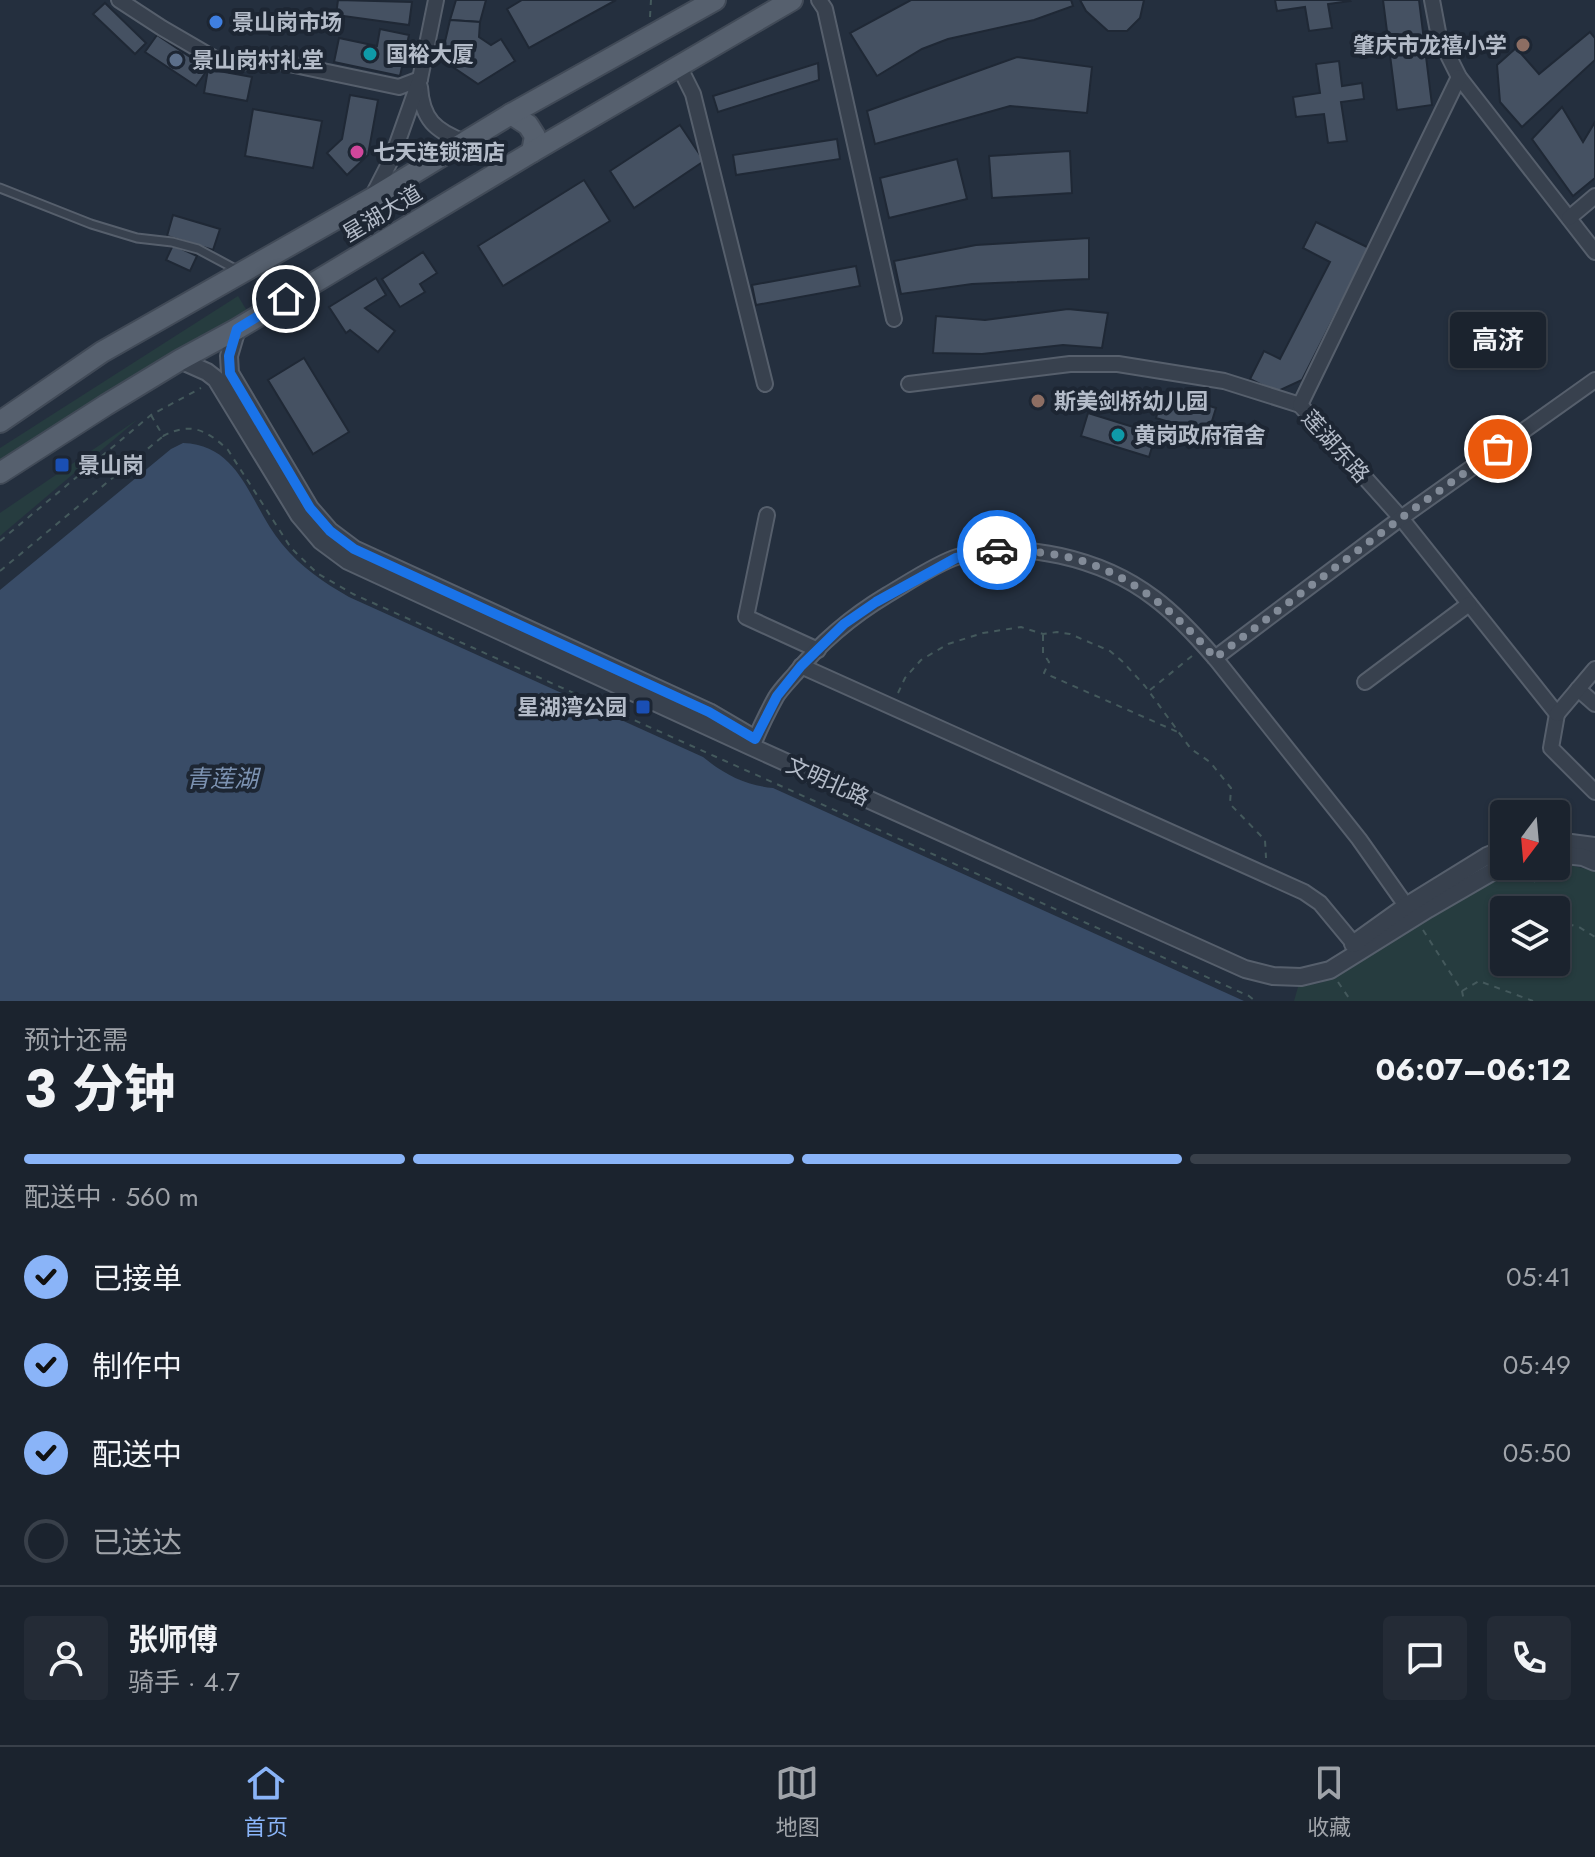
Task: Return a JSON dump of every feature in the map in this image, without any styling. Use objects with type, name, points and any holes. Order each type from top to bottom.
[{"type":"main road","name":"星湖大道","points":[[0,422],[102,352],[371,199],[511,114],[715,0]]},
{"type":"main road","name":"星湖大道","points":[[0,473],[180,360],[792,0]]},
{"type":"main road","points":[[511,114],[528,125],[535,136],[532,152]]},
{"type":"street","points":[[119,0],[217,60],[235,64],[257,60],[280,62],[399,87],[420,79]]},
{"type":"street","points":[[371,199],[392,158],[420,79],[436,0]]},
{"type":"street","points":[[819,0],[825,9],[894,319]]},
{"type":"street","points":[[1432,0],[1439,37],[1459,77],[1595,252]]},
{"type":"street","points":[[679,66],[693,94],[765,384]]},
{"type":"street","name":"莲湖东路","points":[[1459,77],[1300,405],[1401,518],[1557,714]]},
{"type":"street","points":[[420,79],[421,102],[427,118],[449,136],[465,142]]},
{"type":"street","points":[[1569,218],[1595,196]]},
{"type":"street","name":"文明北路","points":[[237,329],[229,356],[230,373],[310,508],[330,531],[354,549],[709,712],[754,743],[1245,969],[1273,976],[1301,977],[1330,970],[1490,855]]},
{"type":"street","points":[[180,360],[216,379]]},
{"type":"street","points":[[909,384],[1070,364],[1118,364],[1224,381],[1300,405]]},
{"type":"street","name":"文明北路","points":[[216,379],[299,515],[321,541],[348,561],[1246,961],[1276,968],[1301,968],[1326,962],[1411,911],[1490,872]]},
{"type":"street","points":[[1215,658],[1401,518],[1595,380]]},
{"type":"street","points":[[767,515],[746,617],[818,650]]},
{"type":"street","points":[[754,743],[777,696],[801,666],[844,624],[914,580],[956,558],[995,550],[1076,559],[1115,574],[1154,597],[1190,629],[1359,839],[1411,911]]},
{"type":"street","points":[[1365,682],[1469,604]]},
{"type":"street","points":[[801,666],[1304,892],[1320,903],[1354,944]]},
{"type":"street","points":[[1595,669],[1557,714],[1551,748],[1595,792]]},
{"type":"street","points":[[1578,689],[1595,704]]},
{"type":"street","points":[[1570,843],[1595,846]]},
{"type":"street","points":[[1570,856],[1595,862]]},
{"type":"lane","points":[[0,188],[103,228],[137,238],[198,249],[241,272]]},
{"type":"path","points":[[0,541],[151,415],[216,379]]},
{"type":"path","points":[[0,571],[163,436]]},
{"type":"path","points":[[891,706],[905,678],[921,660],[948,644],[983,633],[1021,627],[1043,634],[1057,632],[1070,634],[1110,651],[1149,691],[1191,749],[1210,762],[1231,788],[1230,804],[1265,840],[1267,875]]},
{"type":"path","points":[[1043,634],[1043,653],[1049,662],[1044,673],[1180,733]]},
{"type":"path","points":[[1149,691],[1192,656],[1215,658]]},
{"type":"path","points":[[1534,880],[1536,884]]},
{"type":"path","points":[[1411,911],[1462,991],[1464,1001]]},
{"type":"path","points":[[1570,925],[1595,937]]},
{"type":"path","points":[[1330,970],[1351,1001]]},
{"type":"path","points":[[1462,991],[1479,981],[1533,1001]]},
{"type":"green space","points":[[238,296],[247,311],[0,469],[0,448]]},
{"type":"green space","points":[[138,419],[0,536],[0,513]]},
{"type":"green space","points":[[1570,865],[1595,871],[1595,1001],[1294,1001],[1298,987],[1338,976],[1491,880],[1570,880]]},
{"type":"water","name":"青莲湖","points":[[183,443],[203,446],[219,454],[232,466],[289,552],[313,574],[349,597],[703,757],[736,778],[773,788],[1244,1001],[0,1001],[0,590],[171,449]]},
{"type":"building","points":[[338,0],[412,2],[409,25],[336,15]]},
{"type":"building","points":[[456,0],[486,0],[480,22],[450,20]]},
{"type":"building","points":[[522,0],[616,0],[529,48],[507,9]]},
{"type":"building","points":[[911,0],[1071,0],[1073,6],[1034,20],[948,39],[922,49],[877,76],[850,33]]},
{"type":"building","points":[[1080,0],[1144,0],[1140,18],[1127,31],[1108,31],[1086,11]]},
{"type":"building","points":[[1275,0],[1350,1],[1328,4],[1332,28],[1309,31],[1305,7],[1277,11]]},
{"type":"building","points":[[1383,0],[1419,0],[1432,105],[1397,110]]},
{"type":"building","points":[[105,3],[146,43],[135,54],[93,14]]},
{"type":"building","points":[[450,20],[480,22],[479,37],[491,45],[501,39],[515,61],[478,84],[441,59]]},
{"type":"building","name":"国裕大厦","points":[[380,29],[409,35],[400,76],[334,62],[339,38],[377,46]]},
{"type":"building","points":[[1590,32],[1595,38],[1595,60],[1522,127],[1500,102],[1497,65],[1516,48],[1539,74]]},
{"type":"building","name":"景山岗村礼堂","points":[[157,35],[208,69],[196,86],[145,52]]},
{"type":"building","points":[[1017,57],[1092,67],[1087,113],[1010,106],[875,144],[867,111]]},
{"type":"building","points":[[1339,61],[1342,86],[1362,83],[1364,99],[1341,102],[1347,141],[1328,143],[1324,114],[1296,117],[1293,97],[1320,93],[1316,64]]},
{"type":"building","points":[[818,63],[819,80],[718,112],[713,96]]},
{"type":"building","points":[[208,69],[252,77],[247,101],[204,93]]},
{"type":"building","points":[[350,95],[378,100],[368,155],[347,175],[327,153],[342,139]]},
{"type":"building","points":[[1562,107],[1583,142],[1595,122],[1595,178],[1573,196],[1532,139]]},
{"type":"building","points":[[253,109],[322,121],[313,168],[245,156]]},
{"type":"building","points":[[680,125],[704,161],[634,208],[610,171]]},
{"type":"building","points":[[837,139],[840,159],[736,175],[733,155]]},
{"type":"building","points":[[1070,151],[1072,193],[992,198],[989,156]]},
{"type":"building","points":[[957,159],[967,199],[889,218],[880,178]]},
{"type":"building","points":[[584,180],[610,221],[503,286],[478,246]]},
{"type":"building","points":[[173,215],[220,229],[213,250],[167,236]]},
{"type":"building","points":[[1316,222],[1369,248],[1302,380],[1276,392],[1250,379],[1264,351],[1280,359],[1330,262],[1303,248]]},
{"type":"building","points":[[1089,238],[1089,279],[972,284],[901,294],[894,261],[976,245]]},
{"type":"building","points":[[173,245],[197,256],[190,271],[166,260]]},
{"type":"building","points":[[423,252],[437,273],[420,284],[425,292],[400,307],[382,279]]},
{"type":"building","points":[[856,266],[860,286],[756,305],[752,285]]},
{"type":"building","points":[[376,278],[386,295],[365,308],[395,331],[378,352],[350,330],[346,333],[329,307]]},
{"type":"building","points":[[1068,309],[1108,313],[1102,348],[1063,345],[982,354],[933,353],[936,316],[985,320]]},
{"type":"building","points":[[304,358],[349,432],[313,454],[268,380]]},
{"type":"building","points":[[1164,392],[1216,408],[1208,434],[1156,418]]},
{"type":"building","name":"黄岗政府宿舍","points":[[1088,413],[1156,434],[1149,457],[1081,436]]},
{"type":"way so far","points":[[997,550],[1076,559],[1115,574],[1154,597],[1190,629],[1215,658],[1498,449]]},
{"type":"place","name":"景山岗市场","points":[[216,22]]},
{"type":"place","name":"肇庆市龙禧小学","points":[[1523,45]]},
{"type":"place","name":"国裕大厦","points":[[370,54]]},
{"type":"place","name":"景山岗村礼堂","points":[[176,60]]},
{"type":"place","name":"七天连锁酒店","points":[[357,152]]},
{"type":"place","name":"斯美剑桥幼儿园","points":[[1038,401]]},
{"type":"place","name":"黄岗政府宿舍","points":[[1118,435]]},
{"type":"place","name":"高济","points":[[1498,449]]},
{"type":"place","name":"景山岗","points":[[62,465]]},
{"type":"place","name":"星湖湾公园","points":[[643,707]]},
{"type":"route","points":[[286,299],[237,329],[229,356],[230,373],[310,508],[330,531],[354,549],[709,712],[755,739],[777,696],[801,666],[844,624],[876,602],[956,558],[997,550]]}]
